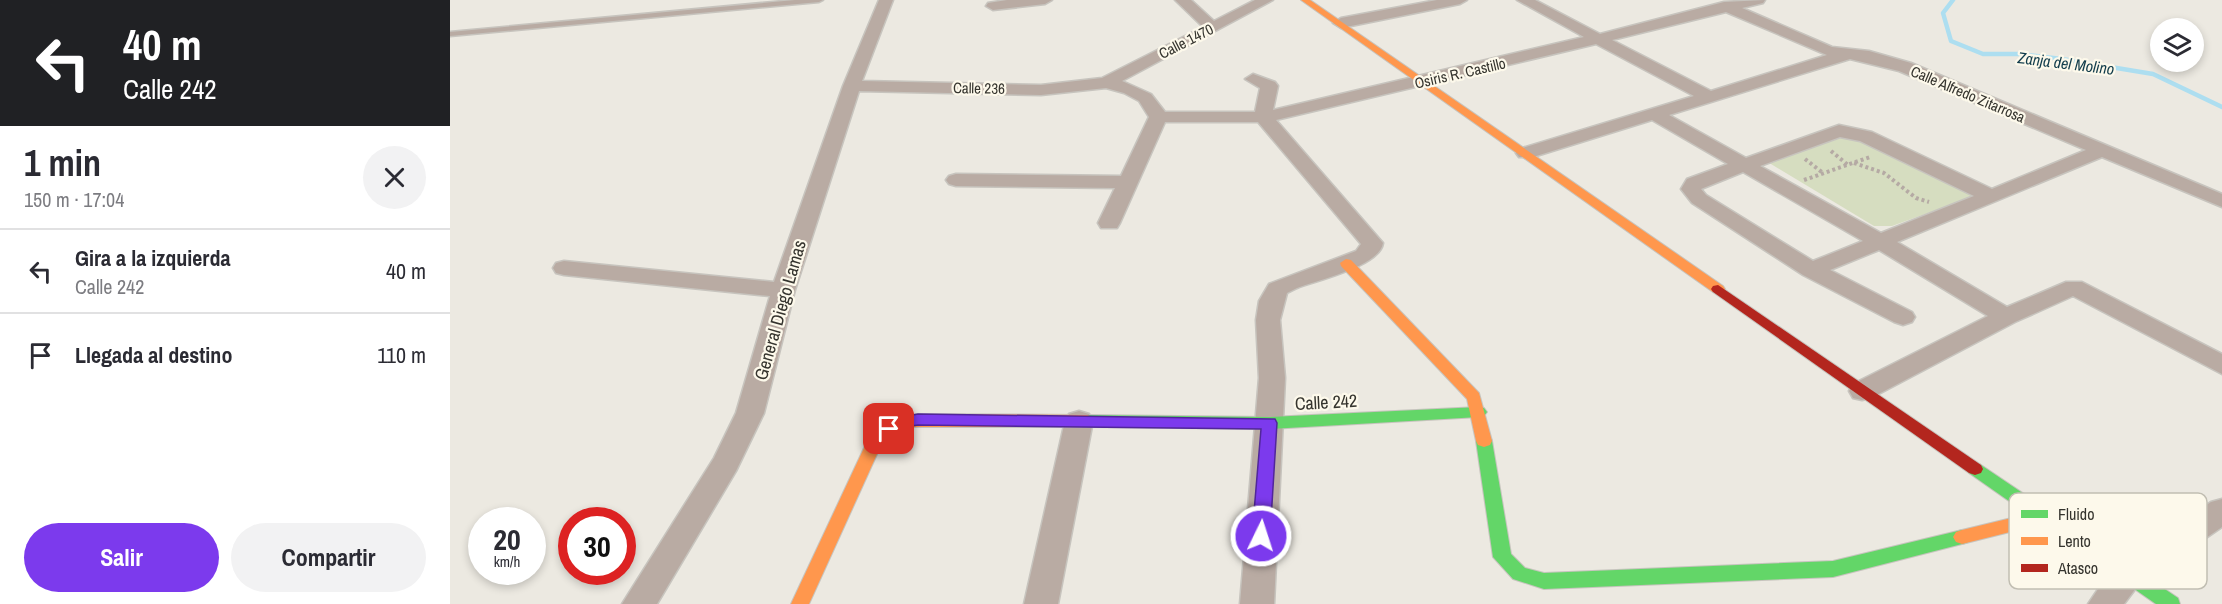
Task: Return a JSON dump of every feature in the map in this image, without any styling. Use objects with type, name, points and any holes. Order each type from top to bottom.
[{"type":"street","name":"General Diego Lamas","points":[[639,604],[726,463],[750,413],[783,290],[852,86],[886,0]]},
{"type":"street","points":[[993,6],[1044,0]]},
{"type":"street","points":[[1182,0],[1213,28]]},
{"type":"street","name":"Calle 1470","points":[[1106,83],[1266,0]]},
{"type":"street","points":[[1305,0],[1341,23],[1420,83],[1526,153],[2009,493]]},
{"type":"street","points":[[1341,23],[1460,0]]},
{"type":"street","points":[[1524,0],[1710,98]]},
{"type":"street","name":"Calle Alfredo Zitarrosa","points":[[1711,0],[1829,51],[1886,60],[2222,201]]},
{"type":"street","name":"Osiris R. Castillo","points":[[1158,117],[1263,117],[1420,83],[1758,0]]},
{"type":"street","points":[[1526,153],[1656,115],[1845,55]]},
{"type":"street","points":[[1253,79],[1269,86],[1263,117],[1372,243],[1371,250],[1364,256],[1283,286],[1278,289],[1271,301],[1268,320],[1272,378],[1257,604]]},
{"type":"street","name":"Calle 236","points":[[852,86],[1041,90],[1106,83]]},
{"type":"street","points":[[1106,83],[1116,84],[1142,96],[1152,104],[1158,117],[1109,223]]},
{"type":"street","points":[[1656,115],[1881,242],[2006,317]]},
{"type":"street","points":[[1903,317],[1811,270],[1699,199],[1690,189],[1694,183],[1744,163],[1833,132],[1865,136],[1991,196]]},
{"type":"street","points":[[1811,270],[2102,151]]},
{"type":"street","points":[[956,180],[1127,182]]},
{"type":"street","points":[[1346,263],[1474,398],[1479,412],[1502,557],[1519,574],[1544,580],[1833,569],[2009,526]]},
{"type":"street","points":[[564,268],[783,290]]},
{"type":"street","points":[[1862,391],[2006,317],[2074,287],[2222,365]]},
{"type":"street","name":"Calle 242","points":[[800,604],[877,437],[901,422],[918,420],[1269,423],[1479,412]]},
{"type":"street","points":[[1041,604],[1079,421]]},
{"type":"street","points":[[2105,604],[2116,589]]},
{"type":"street","points":[[2149,589],[2171,604]]},
{"type":"lane","points":[[450,34],[819,0]]},
{"type":"path","points":[[1785,187],[1894,149]]},
{"type":"path","points":[[1853,163],[1884,174],[1916,198],[1955,212]]},
{"type":"green space","points":[[1851,135],[1975,196],[1892,226],[1874,226],[1766,161]]},
{"type":"waterway","name":"Zanja del Molino","points":[[1953,0],[1943,13],[1951,41],[1983,54],[2019,54],[2062,59],[2153,74],[2222,107]]},
{"type":"traffic: fast","points":[[1087,421],[1270,423],[1479,412]]},
{"type":"traffic: fast","points":[[1484,441],[1502,557],[1519,574],[1544,581],[1833,569],[1962,537]]},
{"type":"traffic: fast","points":[[1975,469],[2010,493]]},
{"type":"traffic: fast","points":[[2149,589],[2171,604]]},
{"type":"traffic: slow","points":[[1305,0],[1718,289]]},
{"type":"traffic: slow","points":[[1346,263],[1474,397],[1484,441]]},
{"type":"traffic: slow","points":[[800,604],[877,437],[901,422],[918,420],[1087,421]]},
{"type":"traffic: slow","points":[[1962,537],[2009,526]]},
{"type":"traffic: jam","points":[[1718,289],[1975,469]]},
{"type":"route","points":[[889,429],[901,422],[918,420],[1269,423],[1261,536]]}]
